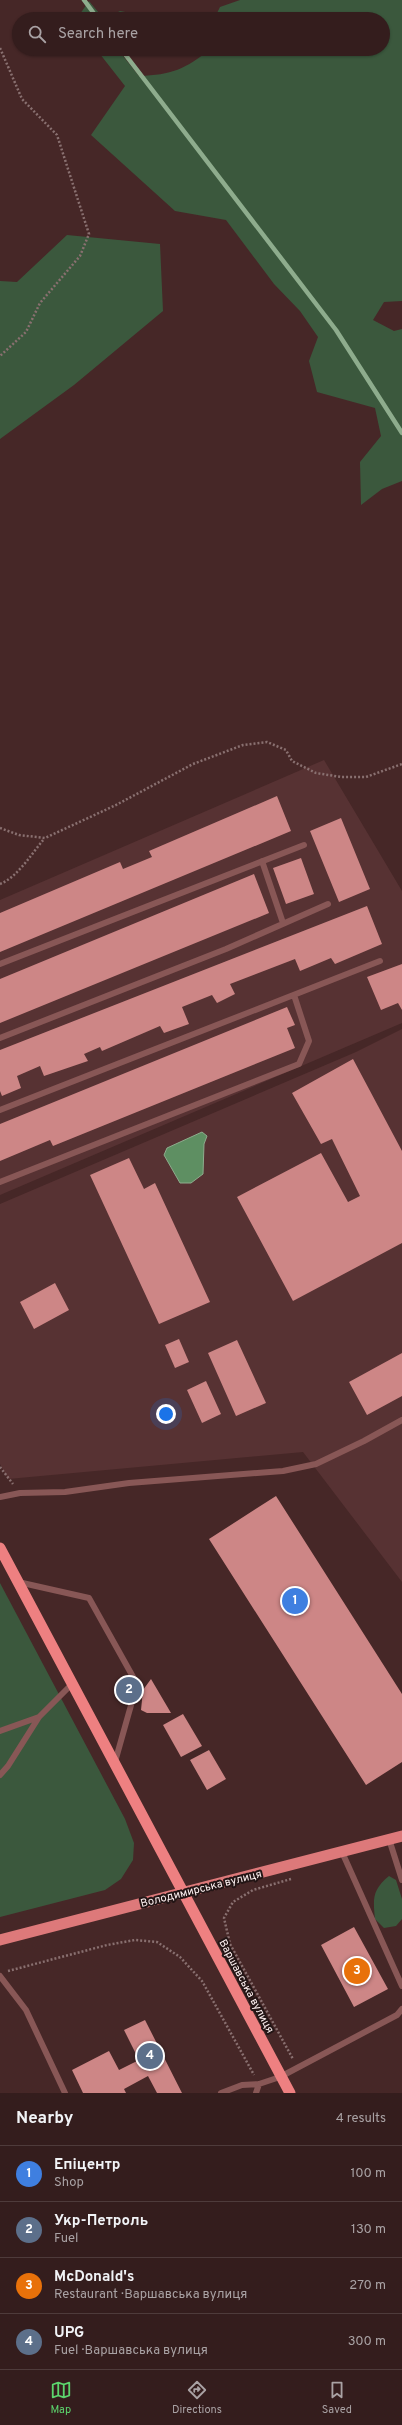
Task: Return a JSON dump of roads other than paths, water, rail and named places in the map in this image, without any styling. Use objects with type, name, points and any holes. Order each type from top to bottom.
[{"type":"highway","name":"Варшавська вулиця","points":[[0,1548],[280,2077],[290,2093]]},
{"type":"main road","name":"Володимирська вулиця","points":[[0,1940],[402,1836]]},
{"type":"lane","points":[[0,964],[304,845]]},
{"type":"lane","points":[[262,861],[282,923]]},
{"type":"lane","points":[[0,1038],[226,949],[328,904]]},
{"type":"lane","points":[[0,1110],[380,961]]},
{"type":"lane","points":[[0,1182],[299,1064],[309,1041],[294,995]]},
{"type":"lane","points":[[0,1497],[20,1493],[65,1492],[129,1483],[283,1471],[316,1464],[364,1441],[402,1420]]},
{"type":"lane","points":[[18,1582],[89,1598],[137,1684],[114,1763]]},
{"type":"lane","points":[[0,1775],[8,1766],[39,1717],[72,1684]]},
{"type":"lane","points":[[0,1731],[39,1717]]},
{"type":"lane","points":[[389,1839],[402,1880]]},
{"type":"lane","points":[[342,1852],[402,1986]]},
{"type":"lane","points":[[0,1976],[26,2010],[39,2042],[65,2093]]},
{"type":"lane","points":[[221,2093],[242,2085],[259,2084],[280,2077],[397,2015],[402,2009]]},
{"type":"lane","points":[[256,2093],[259,2084]]},
{"type":"waterway","points":[[84,0],[93,12]]},
{"type":"waterway","points":[[126,56],[336,330],[402,433]]},
{"type":"place","name":"Епіцентр","points":[[295,1601]]},
{"type":"place","name":"Укр-Петроль","points":[[129,1690]]},
{"type":"place","name":"McDonald's","points":[[357,1971]]},
{"type":"place","name":"UPG","points":[[150,2056]]}]
